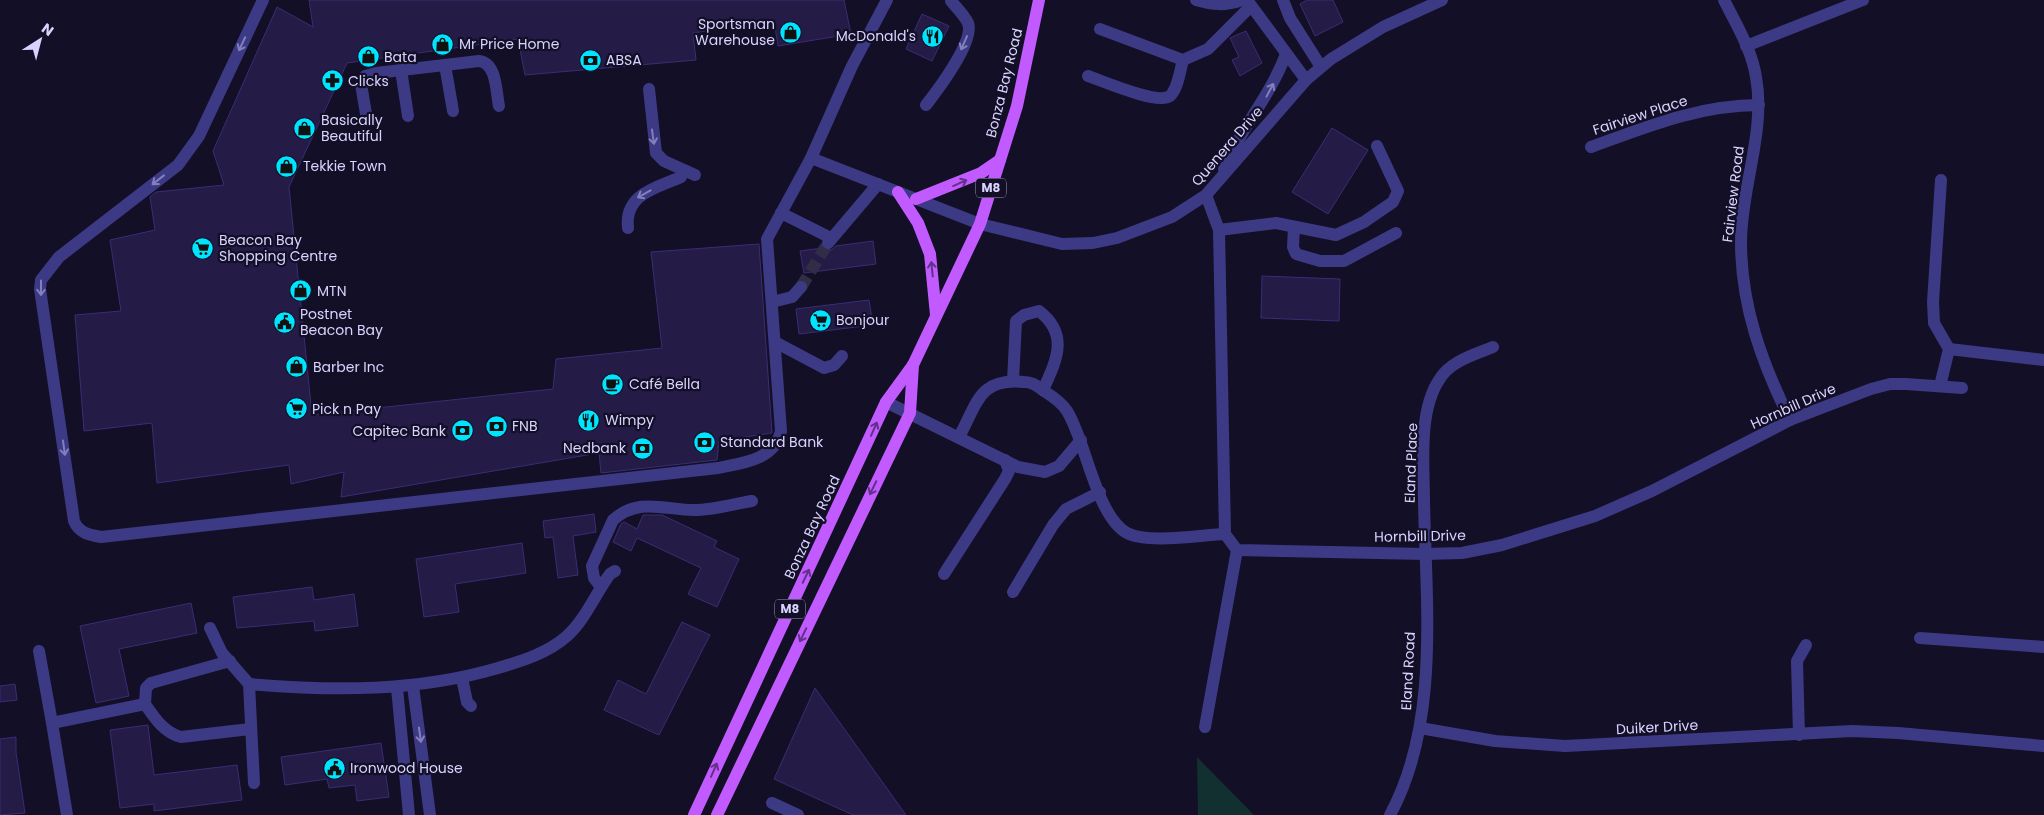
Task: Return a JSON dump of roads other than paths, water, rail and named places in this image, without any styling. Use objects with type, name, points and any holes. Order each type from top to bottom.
[{"type":"main road","name":"Bonza Bay Road","points":[[694,815],[886,402],[913,365],[980,224],[1017,106],[1039,0]]},
{"type":"main road","points":[[916,199],[981,173],[1000,160]]},
{"type":"main road","points":[[898,192],[918,223],[930,254],[936,318]]},
{"type":"main road","name":"Bonza Bay Road","points":[[717,815],[910,413],[913,365]]},
{"type":"street","points":[[263,0],[199,136],[178,165],[59,256],[41,280],[40,289],[71,501],[77,528],[88,535],[101,538],[726,466],[758,460],[769,451],[780,435],[778,378],[767,239],[811,158],[852,66],[887,0]]},
{"type":"street","points":[[1196,0],[1214,5],[1246,2]]},
{"type":"street","points":[[1283,0],[1290,18],[1321,67]]},
{"type":"street","name":"Quenera Drive","points":[[811,158],[980,224],[1062,244],[1093,243],[1117,238],[1172,217],[1206,195],[1306,80],[1321,67],[1357,41],[1442,0]]},
{"type":"street","name":"Fairview Road","points":[[1724,0],[1746,46],[1756,76],[1759,105],[1740,241],[1746,302],[1760,354],[1790,420]]},
{"type":"street","points":[[1746,46],[1863,0]]},
{"type":"street","points":[[926,105],[945,80],[967,35],[968,22],[951,1]]},
{"type":"street","points":[[1246,2],[1306,80]]},
{"type":"street","points":[[1100,29],[1183,60],[1208,49],[1246,2]]},
{"type":"street","points":[[1221,178],[1238,138],[1267,97],[1286,54]]},
{"type":"street","points":[[1088,76],[1144,95],[1163,98],[1171,95],[1175,88],[1183,60]]},
{"type":"street","points":[[367,120],[362,80],[376,73],[479,61],[488,63],[492,70],[499,106]]},
{"type":"street","points":[[445,65],[453,111]]},
{"type":"street","points":[[401,70],[408,116]]},
{"type":"street","points":[[649,89],[656,153],[664,161],[695,175]]},
{"type":"street","name":"Fairview Place","points":[[1591,147],[1681,115],[1734,105],[1759,105]]},
{"type":"street","points":[[1219,230],[1276,223],[1336,235],[1364,222],[1393,202],[1398,191],[1377,146]]},
{"type":"street","points":[[628,228],[629,210],[640,194],[681,177]]},
{"type":"street","points":[[1940,386],[1949,349],[1934,322],[1933,302],[1942,180]]},
{"type":"street","points":[[781,213],[830,240],[878,184]]},
{"type":"street","points":[[1206,195],[1219,230],[1225,534],[1237,550],[1206,727]]},
{"type":"street","points":[[1294,227],[1293,247],[1296,254],[1332,262],[1344,261],[1396,233]]},
{"type":"street","points":[[772,302],[792,297],[801,287]]},
{"type":"street","points":[[1013,381],[1016,321],[1024,315],[1039,311],[1048,319],[1059,340],[1058,356],[1043,390]]},
{"type":"street","points":[[775,342],[824,368],[834,366],[842,356]]},
{"type":"street","name":"Eland Place","points":[[1425,554],[1423,444],[1429,402],[1440,378],[1448,369],[1460,361],[1493,347]]},
{"type":"street","points":[[1949,349],[2044,360]]},
{"type":"street","points":[[959,437],[986,389],[997,382],[1032,382],[1067,410],[1112,518],[1127,533],[1148,538],[1225,534]]},
{"type":"street","name":"Hornbill Drive","points":[[1237,550],[1425,554],[1462,553],[1502,545],[1595,516],[1652,491],[1790,420],[1871,389],[1890,384],[1962,388]]},
{"type":"street","points":[[886,402],[1018,467],[1045,472],[1059,466],[1081,440]]},
{"type":"street","points":[[944,574],[1005,480],[1009,471],[1005,460]]},
{"type":"street","points":[[1013,592],[1053,525],[1066,510],[1100,492]]},
{"type":"street","points":[[600,586],[594,578],[592,566],[613,520],[618,515],[651,505],[695,510],[752,502]]},
{"type":"street","name":"Eland Road","points":[[1390,815],[1399,798],[1413,758],[1426,690],[1425,554]]},
{"type":"street","points":[[249,684],[319,689],[397,688],[462,678],[518,662],[550,648],[574,629],[600,586],[615,571]]},
{"type":"street","points":[[210,628],[218,647],[249,684],[254,783]]},
{"type":"street","points":[[1920,638],[2044,647]]},
{"type":"street","points":[[1799,734],[1798,660],[1806,646]]},
{"type":"street","points":[[39,651],[67,815]]},
{"type":"street","points":[[230,661],[150,683],[146,688],[145,704],[163,727],[173,735],[181,737],[250,729]]},
{"type":"street","points":[[462,678],[467,702],[471,706]]},
{"type":"street","points":[[413,686],[430,815]]},
{"type":"street","points":[[397,688],[409,815]]},
{"type":"street","points":[[52,723],[145,704]]},
{"type":"street","name":"Duiker Drive","points":[[1420,728],[1495,741],[1565,746],[1852,731],[1898,733],[2044,746]]},
{"type":"street","points":[[772,802],[798,815]]},
{"type":"tunnel","points":[[801,287],[828,243]]},
{"type":"place","name":"Sportsman Warehouse","points":[[791,32]]},
{"type":"place","name":"McDonald's","points":[[932,36]]},
{"type":"place","name":"Mr Price Home","points":[[443,44]]},
{"type":"place","name":"Bata","points":[[368,57]]},
{"type":"place","name":"ABSA","points":[[590,60]]},
{"type":"place","name":"Clicks","points":[[332,81]]},
{"type":"place","name":"Basically Beautiful","points":[[305,128]]},
{"type":"place","name":"Tekkie Town","points":[[287,166]]},
{"type":"place","name":"Beacon Bay Shopping Centre","points":[[203,248]]},
{"type":"place","name":"MTN","points":[[301,291]]},
{"type":"place","name":"Bonjour","points":[[820,320]]},
{"type":"place","name":"Postnet Beacon Bay","points":[[284,322]]},
{"type":"place","name":"Barber Inc","points":[[297,367]]},
{"type":"place","name":"Café Bella","points":[[613,384]]},
{"type":"place","name":"Pick n Pay","points":[[296,409]]},
{"type":"place","name":"Wimpy","points":[[589,420]]},
{"type":"place","name":"FNB","points":[[496,426]]},
{"type":"place","name":"Capitec Bank","points":[[462,431]]},
{"type":"place","name":"Standard Bank","points":[[704,442]]},
{"type":"place","name":"Nedbank","points":[[642,448]]},
{"type":"place","name":"Ironwood House","points":[[334,768]]}]
